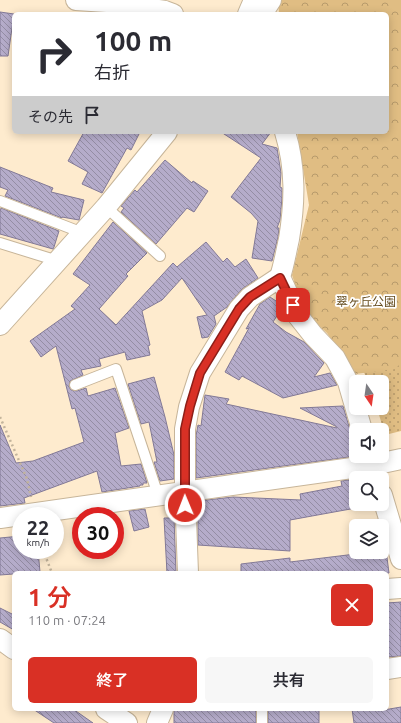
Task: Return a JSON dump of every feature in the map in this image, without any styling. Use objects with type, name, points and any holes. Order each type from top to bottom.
[{"type":"street","points":[[76,0],[107,2],[168,12]]},
{"type":"street","points":[[249,12],[254,0]]},
{"type":"street","points":[[263,12],[271,0]]},
{"type":"street","points":[[1,322],[106,207],[165,134]]},
{"type":"street","points":[[188,571],[185,491],[185,429],[190,406],[200,373],[239,309],[250,297],[280,278],[284,265],[293,210],[293,166],[285,134]]},
{"type":"street","points":[[280,278],[298,316],[312,335],[335,358],[348,382],[360,423]]},
{"type":"street","points":[[64,509],[373,466],[401,459]]},
{"type":"street","points":[[387,511],[401,559]]},
{"type":"street","points":[[0,518],[12,516]]},
{"type":"street","points":[[389,589],[401,588]]},
{"type":"street","points":[[0,640],[12,648]]},
{"type":"street","points":[[389,669],[401,667]]},
{"type":"street","points":[[109,711],[127,723]]},
{"type":"street","points":[[157,723],[162,711]]},
{"type":"lane","points":[[0,201],[83,233]]},
{"type":"lane","points":[[106,207],[160,256]]},
{"type":"lane","points":[[0,243],[58,261]]},
{"type":"lane","points":[[75,385],[116,369],[158,495]]},
{"type":"lane","points":[[262,711],[262,723]]},
{"type":"path","points":[[0,417],[27,479],[32,507]]},
{"type":"path","points":[[47,559],[51,571]]},
{"type":"green space","name":"翠ヶ丘公園","points":[[278,0],[401,0],[401,363],[395,369],[355,374],[327,333],[304,312],[292,275],[309,205],[297,134],[389,134],[389,12],[279,12]]},
{"type":"green space","points":[[401,253],[401,431],[389,434],[389,423],[381,423],[379,415],[389,415],[389,375],[365,375],[356,353]]},
{"type":"building","points":[[0,12],[12,14],[12,28],[8,56],[0,56]]},
{"type":"building","points":[[83,134],[139,134],[131,150],[127,148],[102,193],[82,184],[88,172],[68,161]]},
{"type":"building","points":[[224,134],[270,134],[262,144],[277,148],[281,173],[280,187],[282,188],[282,198],[280,220],[277,228],[279,228],[278,237],[272,261],[252,258],[258,221],[251,213],[231,197],[261,158]]},
{"type":"building","points":[[165,160],[192,183],[193,181],[208,191],[194,212],[187,208],[156,244],[121,212],[124,208],[121,206],[135,190],[137,192]]},
{"type":"building","points":[[0,167],[53,188],[51,192],[84,200],[79,220],[62,218],[5,196],[8,190],[0,187]]},
{"type":"building","points":[[1,208],[59,231],[53,249],[0,234]]},
{"type":"building","points":[[113,222],[147,253],[126,274],[128,276],[99,309],[116,325],[173,263],[177,267],[206,242],[223,262],[227,258],[235,267],[246,259],[258,278],[242,289],[227,307],[214,316],[216,324],[208,337],[202,338],[197,317],[207,315],[182,278],[162,300],[142,311],[150,345],[148,346],[150,355],[127,360],[125,352],[99,359],[101,366],[81,370],[83,375],[70,381],[69,387],[71,390],[77,391],[86,388],[88,396],[115,388],[129,428],[115,433],[121,466],[141,464],[147,483],[143,483],[143,485],[140,486],[102,492],[97,471],[24,498],[25,503],[0,506],[0,425],[16,463],[33,461],[84,442],[75,408],[72,409],[56,346],[41,357],[30,341],[75,309],[71,306],[90,285],[73,274]]},
{"type":"building","points":[[270,297],[279,303],[282,308],[273,322],[286,332],[304,342],[324,363],[314,377],[330,373],[337,385],[283,398],[242,376],[239,380],[225,372],[249,328],[246,329],[260,304]]},
{"type":"building","points":[[154,377],[174,455],[174,479],[160,481],[154,462],[157,462],[149,422],[141,424],[128,384]]},
{"type":"building","points":[[205,395],[229,399],[226,404],[337,428],[300,408],[343,406],[349,427],[349,457],[196,478],[196,436],[198,425],[201,426]]},
{"type":"building","points":[[349,480],[349,509],[290,520],[290,551],[198,545],[198,501],[233,497],[301,500],[300,494],[342,486],[341,481]]},
{"type":"building","points":[[145,509],[149,527],[134,531],[129,511]]},
{"type":"building","points":[[164,518],[174,518],[176,571],[167,571]]},
{"type":"building","points":[[12,537],[12,559],[39,559],[40,571],[12,571],[12,574],[0,575],[0,538]]},
{"type":"building","points":[[349,555],[349,559],[387,559],[389,571],[241,571],[241,564],[290,558],[290,562]]},
{"type":"building","points":[[401,602],[401,656],[389,657],[389,603]]},
{"type":"building","points":[[0,608],[12,614],[12,629],[0,622]]},
{"type":"building","points":[[401,707],[401,723],[354,723],[352,711],[389,711],[389,709]]},
{"type":"building","points":[[36,711],[76,711],[93,723],[54,723]]},
{"type":"building","points":[[174,711],[256,711],[256,723],[174,723]]},
{"type":"building","points":[[268,711],[319,711],[319,723],[268,723]]},
{"type":"route","points":[[185,505],[185,429],[200,373],[239,309],[250,297],[280,278],[293,305]]}]
